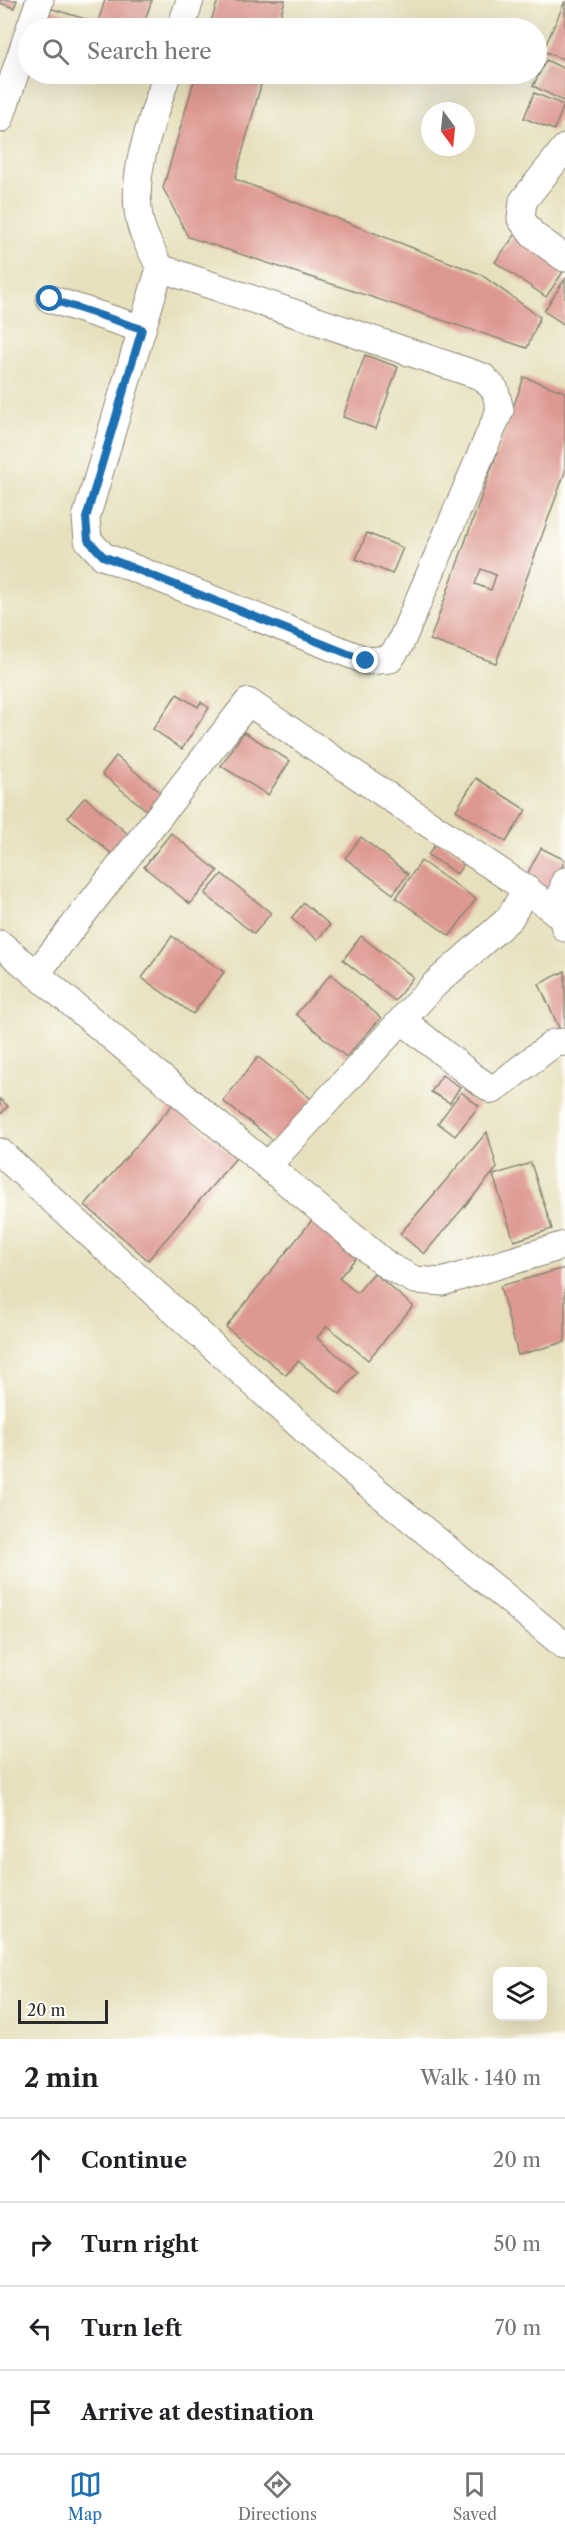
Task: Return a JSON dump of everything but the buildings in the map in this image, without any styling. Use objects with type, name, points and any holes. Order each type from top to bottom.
[{"type":"street","points":[[34,18],[40,0]]},
{"type":"street","points":[[184,18],[190,0]]},
{"type":"street","points":[[0,119],[18,64]]},
{"type":"street","points":[[160,268],[483,377],[495,390],[500,410],[400,644],[390,659],[366,661],[103,556],[88,540],[86,518],[160,268],[140,222],[137,185],[144,147],[164,84]]},
{"type":"street","points":[[565,148],[523,201],[521,219],[533,235],[565,258]]},
{"type":"street","points":[[50,299],[142,329]]},
{"type":"street","points":[[36,974],[248,702],[526,889],[563,923]]},
{"type":"street","points":[[563,923],[561,894],[565,881]]},
{"type":"street","points":[[268,1165],[434,985],[510,918],[526,889]]},
{"type":"street","points":[[0,944],[388,1266],[416,1280],[442,1282],[565,1245]]},
{"type":"street","points":[[402,1020],[493,1090],[554,1043],[565,1042]]},
{"type":"street","points":[[0,1152],[328,1451],[565,1646]]},
{"type":"route","points":[[50,299],[142,329],[86,518],[88,540],[103,556],[366,661]]}]
